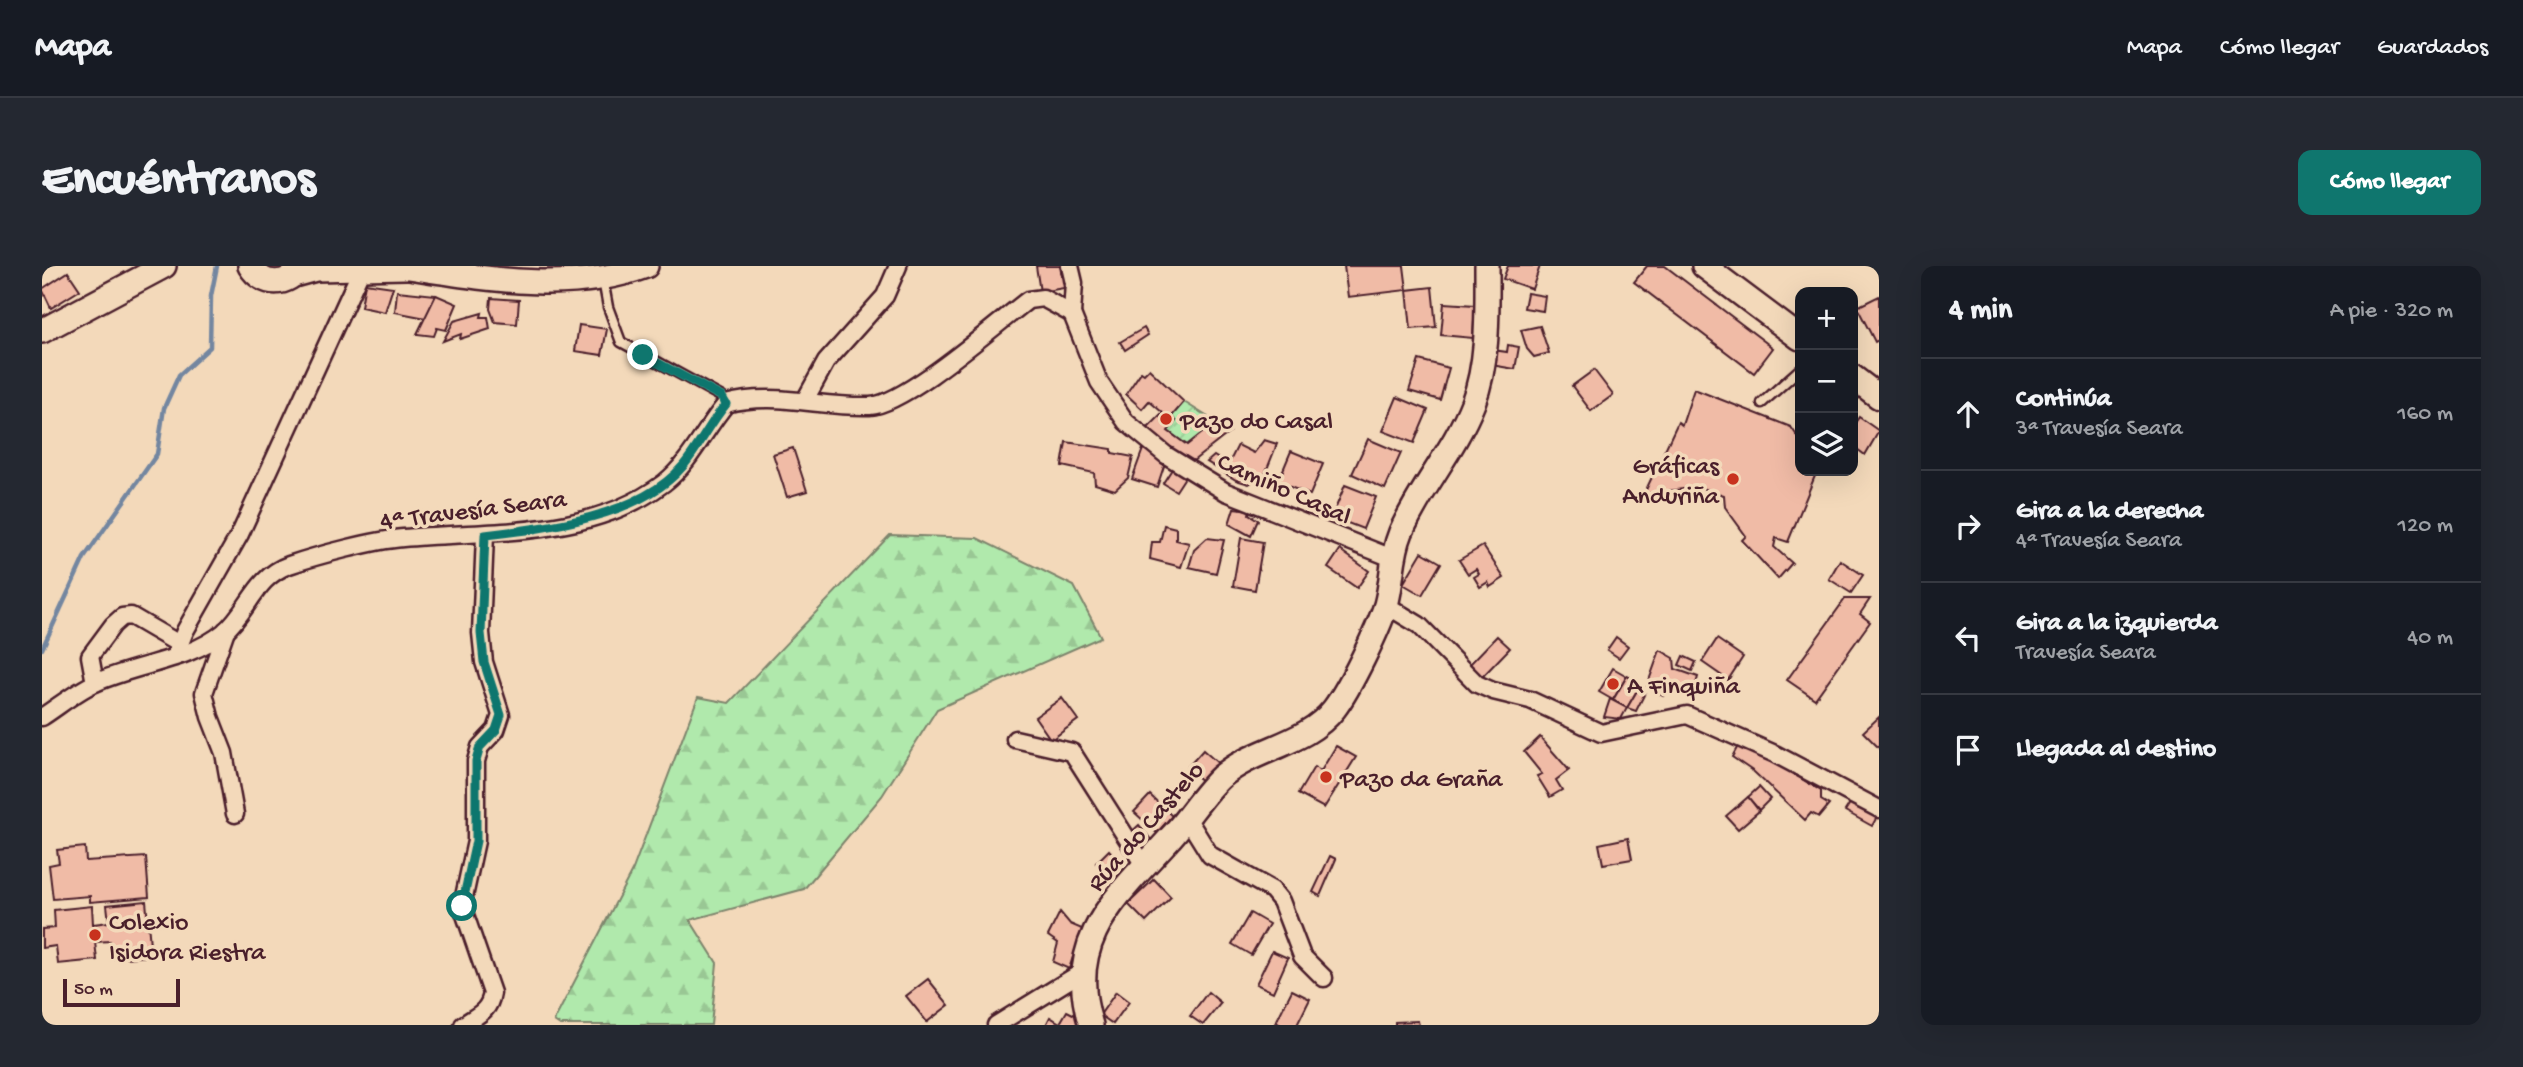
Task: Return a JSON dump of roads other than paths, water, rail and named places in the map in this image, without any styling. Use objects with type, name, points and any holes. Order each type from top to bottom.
[{"type":"street","points":[[42,331],[164,266]]},
{"type":"street","points":[[250,266],[256,274],[268,281],[282,281],[298,270],[404,266],[567,283],[603,280],[646,266]]},
{"type":"street","points":[[95,683],[90,656],[122,617],[131,616],[177,650],[240,534],[363,266]]},
{"type":"street","points":[[805,400],[826,362],[885,296],[898,266]]},
{"type":"street","points":[[726,404],[805,400],[872,406],[903,392],[1028,299],[1043,299],[1072,314],[1073,283],[1070,266]]},
{"type":"street","name":"Rúa do Castelo","points":[[1091,1025],[1082,972],[1088,945],[1100,918],[1222,777],[1310,730],[1332,712],[1348,688],[1386,604],[1392,558],[1412,512],[1474,401],[1484,348],[1486,266]]},
{"type":"street","points":[[1704,266],[1795,334]]},
{"type":"street","name":"Camiño Casal","points":[[1072,314],[1099,382],[1126,422],[1166,455],[1226,492],[1392,558]]},
{"type":"street","points":[[1858,381],[1879,397]]},
{"type":"street","name":"4ª Travesía Seara","points":[[42,717],[95,683],[226,630],[260,584],[288,565],[400,538],[485,535],[595,516],[638,498],[663,484],[683,467],[726,404]]},
{"type":"street","points":[[463,1025],[485,1012],[492,993],[462,906],[476,841],[476,761],[480,747],[496,730],[501,715],[484,662],[481,633],[485,535]]},
{"type":"street","points":[[1386,604],[1419,625],[1477,684],[1493,691],[1530,701],[1601,733],[1687,715],[1775,754],[1879,809]]},
{"type":"street","points":[[226,630],[204,693],[210,718],[225,753],[235,814]]},
{"type":"street","points":[[1015,739],[1072,752],[1144,865]]},
{"type":"street","points":[[1188,818],[1210,855],[1272,890],[1281,901],[1303,956],[1324,978]]},
{"type":"street","points":[[996,1025],[1082,972]]},
{"type":"lane","points":[[603,280],[608,307],[621,342],[722,397],[726,404]]},
{"type":"lane","points":[[1762,403],[1795,373]]},
{"type":"waterway","points":[[42,649],[84,558],[157,454],[164,408],[179,375],[210,347],[211,296],[217,266]]},
{"type":"place","name":"Pazo do Casal","points":[[1166,419]]},
{"type":"place","name":"Gráficas Anduriña","points":[[1733,479]]},
{"type":"place","name":"A Finquiña","points":[[1613,684]]},
{"type":"place","name":"Pazo da Graña","points":[[1326,777]]},
{"type":"place","name":"Colexio Isidora Riestra","points":[[95,935]]}]
